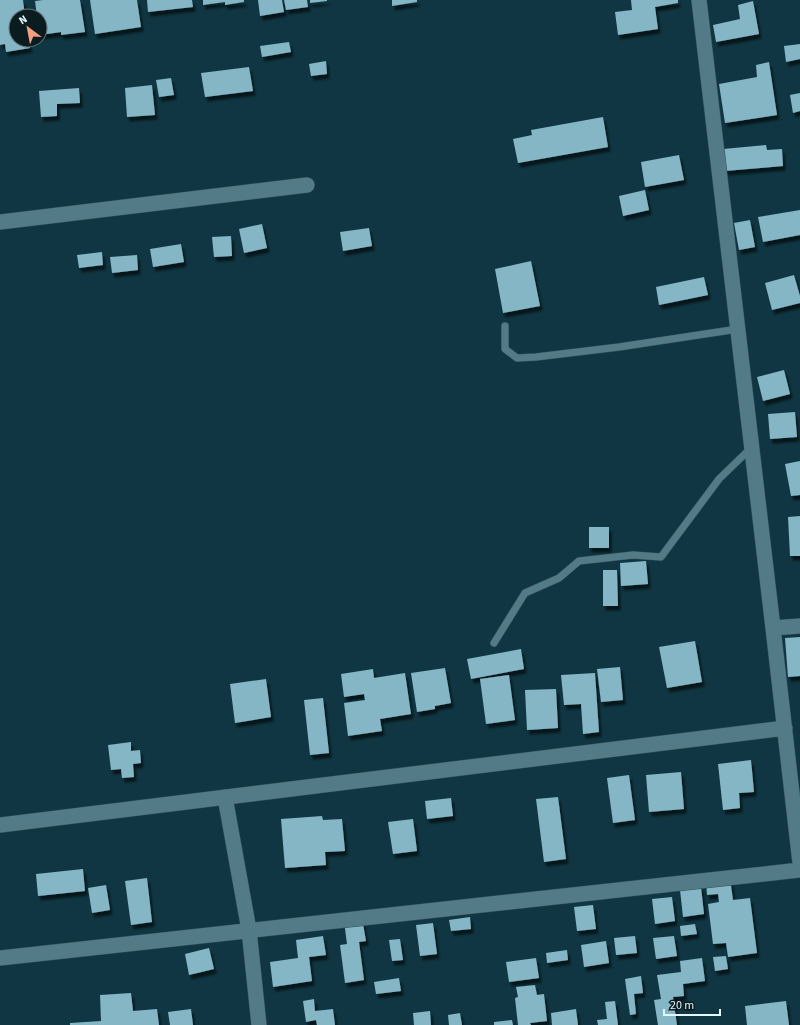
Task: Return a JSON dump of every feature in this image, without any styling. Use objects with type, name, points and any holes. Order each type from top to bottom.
[{"type":"street","points":[[698,0],[774,628],[800,863]]},
{"type":"street","points":[[0,222],[307,185]]},
{"type":"street","points":[[774,628],[800,626]]},
{"type":"street","points":[[0,825],[785,728]]},
{"type":"street","points":[[225,797],[249,930],[259,1025]]},
{"type":"street","points":[[0,958],[800,870]]},
{"type":"lane","points":[[505,326],[505,349],[516,358],[619,347],[738,329]]},
{"type":"lane","points":[[494,643],[525,593],[559,578],[579,561],[633,555],[661,557],[719,479],[752,447]]},
{"type":"building","points":[[0,0],[23,0],[24,8],[8,8],[8,48],[30,48],[6,52],[5,44],[0,45]]},
{"type":"building","points":[[80,0],[85,32],[61,35],[61,32],[48,34],[48,8],[36,8],[35,1]]},
{"type":"building","points":[[90,0],[137,0],[141,27],[95,34]]},
{"type":"building","points":[[147,0],[192,0],[193,7],[148,12]]},
{"type":"building","points":[[203,0],[244,0],[244,2],[225,5],[225,2],[203,5]]},
{"type":"building","points":[[258,0],[282,0],[284,12],[260,16]]},
{"type":"building","points":[[284,0],[307,0],[308,7],[286,10]]},
{"type":"building","points":[[310,0],[327,0],[327,1],[310,3]]},
{"type":"building","points":[[392,0],[417,0],[417,2],[392,6]]},
{"type":"building","points":[[631,0],[678,0],[678,3],[655,7],[658,29],[618,35],[615,12],[632,10]]},
{"type":"building","points":[[753,1],[759,34],[716,42],[713,25],[740,19],[738,5]]},
{"type":"building","points":[[289,42],[291,52],[262,57],[260,46]]},
{"type":"building","points":[[800,44],[800,59],[786,62],[784,46]]},
{"type":"building","points":[[326,61],[327,74],[311,76],[309,64]]},
{"type":"building","points":[[769,62],[777,115],[725,123],[719,84],[757,77],[756,65]]},
{"type":"building","points":[[249,67],[253,91],[205,97],[201,73]]},
{"type":"building","points":[[171,78],[174,95],[159,97],[156,80]]},
{"type":"building","points":[[152,85],[155,115],[127,117],[125,88]]},
{"type":"building","points":[[79,88],[80,103],[57,104],[57,116],[41,117],[39,91]]},
{"type":"building","points":[[800,93],[800,111],[793,113],[790,95]]},
{"type":"building","points":[[603,117],[608,147],[518,163],[513,139],[532,135],[531,130]]},
{"type":"building","points":[[766,145],[767,150],[782,149],[783,166],[725,171],[723,149]]},
{"type":"building","points":[[679,155],[684,180],[645,187],[641,162]]},
{"type":"building","points":[[645,190],[649,210],[623,216],[619,196]]},
{"type":"building","points":[[800,210],[800,235],[763,242],[758,217]]},
{"type":"building","points":[[750,220],[755,247],[739,250],[734,223]]},
{"type":"building","points":[[262,224],[267,248],[244,253],[239,229]]},
{"type":"building","points":[[369,228],[372,246],[343,251],[340,232]]},
{"type":"building","points":[[231,236],[232,256],[214,257],[212,237]]},
{"type":"building","points":[[181,244],[184,262],[153,267],[150,249]]},
{"type":"building","points":[[102,252],[103,265],[79,268],[77,255]]},
{"type":"building","points":[[137,255],[138,270],[112,273],[110,257]]},
{"type":"building","points":[[531,261],[540,306],[503,313],[495,269]]},
{"type":"building","points":[[794,275],[800,296],[800,303],[772,310],[765,283]]},
{"type":"building","points":[[704,277],[708,295],[659,305],[656,287]]},
{"type":"building","points":[[784,370],[790,394],[763,401],[757,377]]},
{"type":"building","points":[[795,412],[797,437],[770,439],[768,414]]},
{"type":"building","points":[[800,461],[800,495],[791,496],[785,464]]},
{"type":"building","points":[[800,516],[800,556],[790,556],[788,517]]},
{"type":"building","points":[[589,527],[609,527],[609,548],[589,548]]},
{"type":"building","points":[[646,561],[648,584],[621,586],[620,563]]},
{"type":"building","points":[[603,570],[617,570],[618,606],[603,606]]},
{"type":"building","points":[[800,637],[800,676],[788,677],[785,638]]},
{"type":"building","points":[[695,641],[702,682],[667,688],[659,647]]},
{"type":"building","points":[[521,649],[524,669],[471,679],[467,659]]},
{"type":"building","points":[[620,667],[623,700],[601,702],[597,669]]},
{"type":"building","points":[[445,668],[451,703],[435,706],[435,709],[417,712],[411,673]]},
{"type":"building","points":[[373,669],[374,678],[405,673],[411,714],[380,719],[382,731],[348,736],[344,703],[365,700],[364,694],[344,697],[341,674]]},
{"type":"building","points":[[595,673],[599,732],[583,734],[581,704],[564,705],[561,675]]},
{"type":"building","points":[[509,675],[515,720],[486,724],[480,679]]},
{"type":"building","points":[[266,679],[271,717],[235,723],[230,684]]},
{"type":"building","points":[[556,689],[558,728],[527,730],[525,690]]},
{"type":"building","points":[[323,698],[329,753],[310,755],[304,700]]},
{"type":"building","points":[[131,742],[131,751],[140,750],[141,763],[133,764],[134,777],[122,778],[121,769],[111,770],[108,745]]},
{"type":"building","points":[[751,760],[754,792],[739,793],[740,808],[723,810],[718,764]]},
{"type":"building","points":[[681,772],[684,809],[649,812],[646,775]]},
{"type":"building","points":[[629,775],[635,820],[613,823],[607,778]]},
{"type":"building","points":[[558,797],[566,859],[544,862],[536,799]]},
{"type":"building","points":[[451,798],[453,816],[427,819],[425,801]]},
{"type":"building","points":[[322,816],[323,820],[342,819],[345,851],[325,852],[326,865],[285,868],[281,819]]},
{"type":"building","points":[[413,819],[417,851],[393,854],[388,822]]},
{"type":"building","points":[[83,869],[85,891],[38,896],[36,874]]},
{"type":"building","points":[[147,878],[152,922],[131,925],[125,881]]},
{"type":"building","points":[[730,878],[733,900],[750,898],[757,953],[728,957],[726,943],[713,944],[708,904],[719,902],[718,894],[707,895],[706,881]]},
{"type":"building","points":[[106,885],[110,910],[92,913],[88,888]]},
{"type":"building","points":[[701,887],[704,914],[683,917],[680,890]]},
{"type":"building","points":[[672,897],[675,921],[655,924],[652,899]]},
{"type":"building","points":[[593,905],[596,929],[577,931],[574,907]]},
{"type":"building","points":[[470,917],[471,929],[451,931],[449,920]]},
{"type":"building","points":[[362,918],[366,941],[359,942],[364,980],[345,983],[340,945],[347,944],[344,921]]},
{"type":"building","points":[[433,923],[437,954],[420,956],[416,925]]},
{"type":"building","points":[[695,924],[697,934],[681,936],[680,926]]},
{"type":"building","points":[[323,936],[326,955],[309,957],[312,981],[273,987],[270,962],[298,958],[296,940]]},
{"type":"building","points":[[635,936],[637,953],[616,955],[614,938]]},
{"type":"building","points":[[674,936],[677,956],[656,959],[653,938]]},
{"type":"building","points":[[400,939],[403,960],[392,961],[389,940]]},
{"type":"building","points":[[606,941],[609,963],[584,967],[581,945]]},
{"type":"building","points":[[209,948],[214,969],[189,975],[185,954]]},
{"type":"building","points":[[567,950],[568,960],[547,963],[546,953]]},
{"type":"building","points":[[726,956],[728,969],[715,971],[713,957]]},
{"type":"building","points":[[536,958],[539,978],[509,982],[506,962]]},
{"type":"building","points":[[702,958],[705,981],[683,984],[684,996],[673,997],[677,1025],[658,1025],[654,1000],[661,999],[657,975],[681,972],[680,961]]},
{"type":"building","points":[[641,976],[643,993],[634,994],[636,1014],[630,1015],[625,979]]},
{"type":"building","points":[[399,978],[401,991],[376,994],[374,982]]},
{"type":"building","points":[[535,985],[537,995],[544,994],[547,1021],[530,1023],[531,1025],[518,1025],[515,998],[518,997],[516,987]]},
{"type":"building","points":[[131,993],[133,1011],[157,1009],[159,1025],[70,1025],[70,1023],[101,1021],[100,995]]},
{"type":"building","points":[[314,999],[315,1011],[333,1009],[335,1025],[317,1025],[316,1020],[306,1022],[303,1001]]},
{"type":"building","points":[[615,1001],[618,1025],[598,1025],[597,1020],[607,1019],[605,1002]]},
{"type":"building","points":[[786,1001],[789,1025],[747,1025],[745,1006]]},
{"type":"building","points":[[191,1009],[193,1025],[170,1025],[168,1012]]},
{"type":"building","points":[[576,1009],[578,1025],[552,1025],[551,1013]]},
{"type":"building","points":[[430,1011],[431,1025],[414,1025],[413,1013]]},
{"type":"building","points":[[460,1013],[462,1025],[449,1025],[448,1015]]},
{"type":"building","points":[[512,1020],[513,1025],[494,1025],[494,1022]]}]
